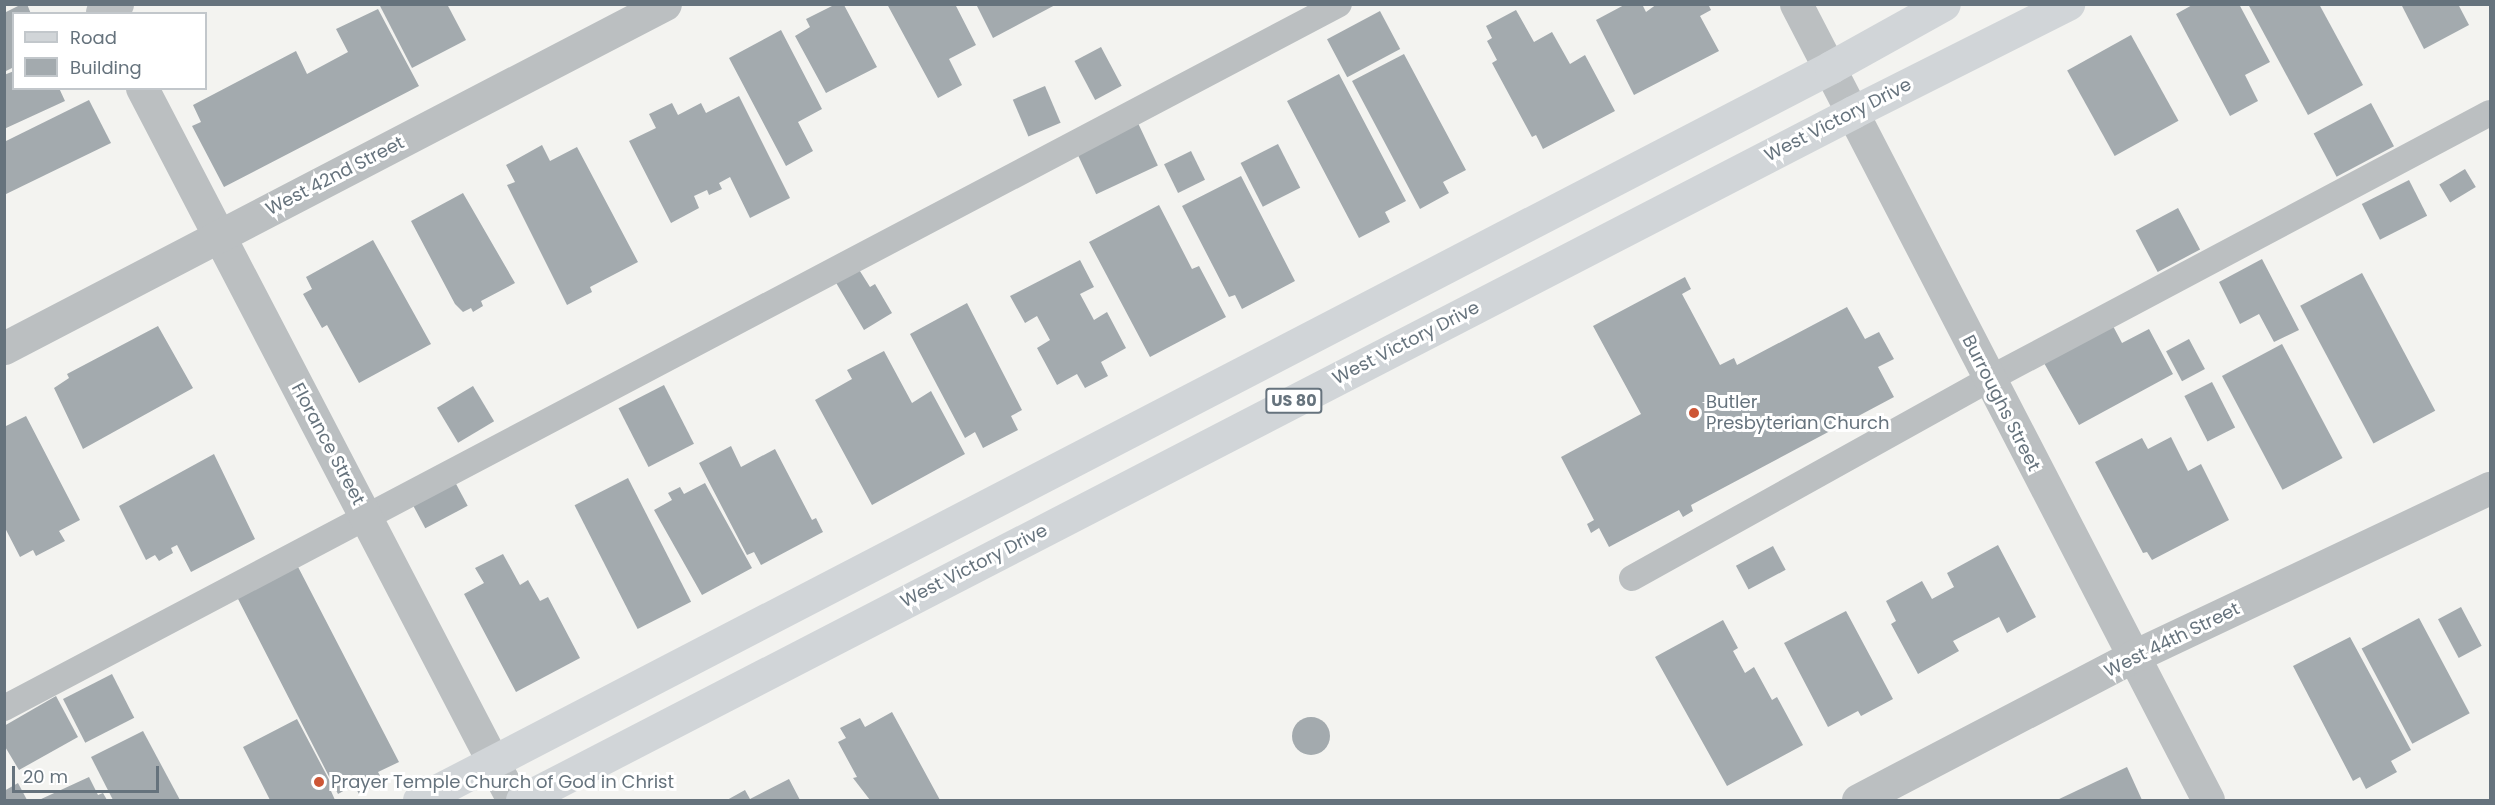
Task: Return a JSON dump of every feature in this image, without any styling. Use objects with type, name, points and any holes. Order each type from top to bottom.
[{"type":"main road","name":"US 80","points":[[419,801],[493,760],[1831,68],[1944,4]]},
{"type":"main road","name":"West Victory Drive","points":[[522,801],[1853,112],[2068,4]]},
{"type":"street","name":"West 42nd Street","points":[[4,348],[665,4]]},
{"type":"street","name":"Burroughs Street","points":[[1796,4],[2208,801]]},
{"type":"street","name":"Florance Street","points":[[143,90],[513,801]]},
{"type":"street","name":"West 44th Street","points":[[1858,801],[2132,657],[2490,488]]},
{"type":"lane","points":[[4,708],[1339,4]]},
{"type":"lane","points":[[1632,578],[1989,379],[2490,113]]},
{"type":"building","points":[[22,4],[27,4],[30,12],[12,12],[12,68],[4,72],[4,13]]},
{"type":"building","points":[[379,4],[447,4],[466,40],[412,68]]},
{"type":"building","points":[[887,4],[955,4],[976,45],[949,59],[962,85],[938,98]]},
{"type":"building","points":[[976,4],[1057,4],[993,38]]},
{"type":"building","points":[[1626,4],[1642,4],[1646,12],[1657,4],[1708,4],[1711,10],[1700,16],[1719,51],[1634,95],[1596,20]]},
{"type":"building","points":[[2194,4],[2239,4],[2270,62],[2245,75],[2258,101],[2230,116],[2176,14]]},
{"type":"building","points":[[2248,4],[2319,4],[2363,85],[2308,115]]},
{"type":"building","points":[[2401,4],[2458,4],[2469,25],[2424,49]]},
{"type":"building","points":[[834,5],[844,5],[877,67],[826,93],[795,36],[810,27],[806,19]]},
{"type":"building","points":[[378,9],[419,86],[224,187],[192,126],[201,122],[193,105],[296,51],[307,74],[348,52],[336,29]]},
{"type":"building","points":[[1516,10],[1534,42],[1552,32],[1570,64],[1585,55],[1615,111],[1543,149],[1536,135],[1532,137],[1492,63],[1497,60],[1487,41],[1492,38],[1486,26]]},
{"type":"building","points":[[1380,11],[1400,49],[1347,77],[1327,39]]},
{"type":"building","points":[[781,30],[822,109],[798,122],[813,151],[786,166],[729,58]]},
{"type":"building","points":[[2131,35],[2179,121],[2115,156],[2067,70]]},
{"type":"building","points":[[1101,47],[1122,86],[1095,100],[1075,61]]},
{"type":"building","points":[[1404,54],[1466,170],[1443,182],[1449,193],[1420,209],[1352,81]]},
{"type":"building","points":[[12,72],[12,90],[60,90],[65,101],[4,129],[4,75]]},
{"type":"building","points":[[1339,74],[1406,201],[1385,212],[1390,222],[1359,238],[1287,101]]},
{"type":"building","points":[[1045,86],[1061,123],[1028,136],[1013,100]]},
{"type":"building","points":[[739,96],[790,198],[750,218],[730,177],[719,183],[722,189],[709,195],[707,190],[694,196],[699,208],[671,223],[629,141],[656,128],[649,114],[672,103],[678,115],[701,103],[706,113]]},
{"type":"building","points":[[89,100],[111,143],[4,195],[4,142]]},
{"type":"building","points":[[2371,103],[2394,146],[2337,177],[2314,134]]},
{"type":"building","points":[[1138,123],[1158,166],[1096,194],[1076,152]]},
{"type":"building","points":[[1278,144],[1300,188],[1263,207],[1241,163]]},
{"type":"building","points":[[542,145],[550,161],[577,147],[638,262],[590,287],[592,292],[567,305],[507,185],[515,182],[506,165]]},
{"type":"building","points":[[1191,151],[1205,180],[1178,193],[1164,164]]},
{"type":"building","points":[[2465,169],[2476,187],[2450,202],[2439,184]]},
{"type":"building","points":[[1241,176],[1295,281],[1242,309],[1235,295],[1229,297],[1182,206]]},
{"type":"building","points":[[2409,180],[2427,216],[2380,240],[2362,204]]},
{"type":"building","points":[[463,193],[515,283],[481,301],[483,306],[473,312],[471,308],[463,312],[455,304],[411,221]]},
{"type":"building","points":[[1159,205],[1192,269],[1199,266],[1226,317],[1150,357],[1089,242]]},
{"type":"building","points":[[2178,208],[2200,249],[2158,272],[2136,231]]},
{"type":"building","points":[[373,240],[431,344],[359,383],[327,325],[322,328],[303,294],[312,289],[306,277]]},
{"type":"building","points":[[2262,259],[2299,330],[2274,342],[2259,314],[2240,324],[2219,282]]},
{"type":"building","points":[[1080,260],[1094,287],[1080,294],[1094,320],[1107,312],[1126,348],[1101,362],[1108,376],[1085,388],[1077,374],[1057,385],[1037,348],[1050,340],[1037,316],[1025,323],[1010,296]]},
{"type":"building","points":[[858,268],[870,287],[875,284],[892,313],[864,330],[835,281]]},
{"type":"building","points":[[2362,273],[2435,411],[2373,444],[2300,306]]},
{"type":"building","points":[[1685,277],[1691,289],[1682,294],[1720,365],[1734,358],[1737,365],[1847,307],[1865,339],[1879,332],[1894,359],[1878,367],[1894,397],[1691,505],[1693,511],[1683,517],[1679,510],[1609,547],[1599,528],[1591,533],[1587,524],[1594,520],[1561,457],[1641,414],[1593,326]]},
{"type":"building","points":[[967,303],[1022,410],[1011,416],[1018,430],[983,448],[975,432],[965,438],[910,334]]},
{"type":"building","points":[[158,326],[193,388],[83,449],[54,388],[69,378],[67,374]]},
{"type":"building","points":[[2113,326],[2122,343],[2149,329],[2173,374],[2079,425],[2044,363]]},
{"type":"building","points":[[2189,339],[2205,369],[2182,381],[2166,351]]},
{"type":"building","points":[[2282,344],[2343,458],[2283,490],[2222,376]]},
{"type":"building","points":[[884,351],[912,403],[931,391],[965,454],[872,505],[815,400],[852,379],[847,370]]},
{"type":"building","points":[[2212,382],[2235,427],[2208,442],[2184,396]]},
{"type":"building","points":[[664,385],[694,444],[649,467],[619,408]]},
{"type":"building","points":[[473,386],[494,421],[458,443],[437,408]]},
{"type":"building","points":[[26,416],[80,520],[59,531],[65,541],[36,556],[33,550],[20,557],[4,526],[4,427]]},
{"type":"building","points":[[2171,437],[2188,471],[2201,464],[2229,520],[2152,560],[2147,552],[2143,553],[2095,462],[2142,438],[2148,449]]},
{"type":"building","points":[[731,446],[741,467],[775,449],[812,520],[816,518],[823,532],[761,565],[754,552],[747,555],[699,463]]},
{"type":"building","points":[[214,454],[255,539],[191,572],[177,545],[171,548],[173,553],[159,561],[155,555],[146,560],[119,506]]},
{"type":"building","points":[[628,478],[691,602],[638,629],[575,505]]},
{"type":"building","points":[[455,482],[468,506],[425,528],[413,505]]},
{"type":"building","points":[[705,483],[752,568],[702,595],[654,510],[672,500],[668,493],[680,487],[684,494]]},
{"type":"building","points":[[1998,545],[2036,617],[2007,633],[1999,617],[1953,641],[1959,651],[1918,674],[1891,624],[1896,621],[1886,601],[1922,581],[1932,599],[1954,587],[1947,573]]},
{"type":"building","points":[[1773,546],[1786,570],[1749,590],[1736,566]]},
{"type":"building","points":[[503,554],[520,585],[528,580],[540,601],[548,597],[580,658],[516,692],[464,594],[484,583],[475,568]]},
{"type":"building","points":[[296,563],[399,762],[378,772],[383,781],[359,794],[354,785],[338,794],[236,595]]},
{"type":"building","points":[[2461,607],[2482,646],[2459,658],[2438,619]]},
{"type":"building","points":[[1846,611],[1893,699],[1861,716],[1858,711],[1828,727],[1784,643]]},
{"type":"building","points":[[2419,618],[2470,713],[2412,744],[2362,649]]},
{"type":"building","points":[[1723,620],[1738,648],[1733,651],[1745,673],[1754,667],[1772,700],[1777,697],[1803,745],[1727,786],[1655,657]]},
{"type":"building","points":[[2350,637],[2411,750],[2391,761],[2397,772],[2366,789],[2360,777],[2353,781],[2293,666]]},
{"type":"building","points":[[112,674],[134,718],[85,743],[63,699]]},
{"type":"building","points":[[56,696],[78,737],[19,770],[4,745],[4,726]]},
{"type":"building","points":[[892,712],[940,800],[870,800],[853,778],[857,777],[838,742],[846,738],[840,728],[860,718],[865,727]]},
{"type":"building","points":[[1311,717],[1324,723],[1330,736],[1324,749],[1311,755],[1298,749],[1292,736],[1298,723]]},
{"type":"building","points":[[297,719],[334,789],[331,791],[335,800],[270,800],[243,747]]},
{"type":"building","points":[[143,731],[180,800],[113,800],[91,757]]},
{"type":"building","points":[[2127,767],[2142,800],[2057,800]]},
{"type":"building","points":[[89,777],[98,795],[103,793],[107,800],[39,800]]},
{"type":"building","points":[[789,779],[800,800],[727,800],[745,790],[750,799]]},
{"type":"building","points":[[18,783],[27,800],[4,800],[4,791]]},
{"type":"place","name":"Butler Presbyterian Church","points":[[1694,413]]},
{"type":"place","name":"Prayer Temple Church of God in Christ","points":[[319,782]]}]
